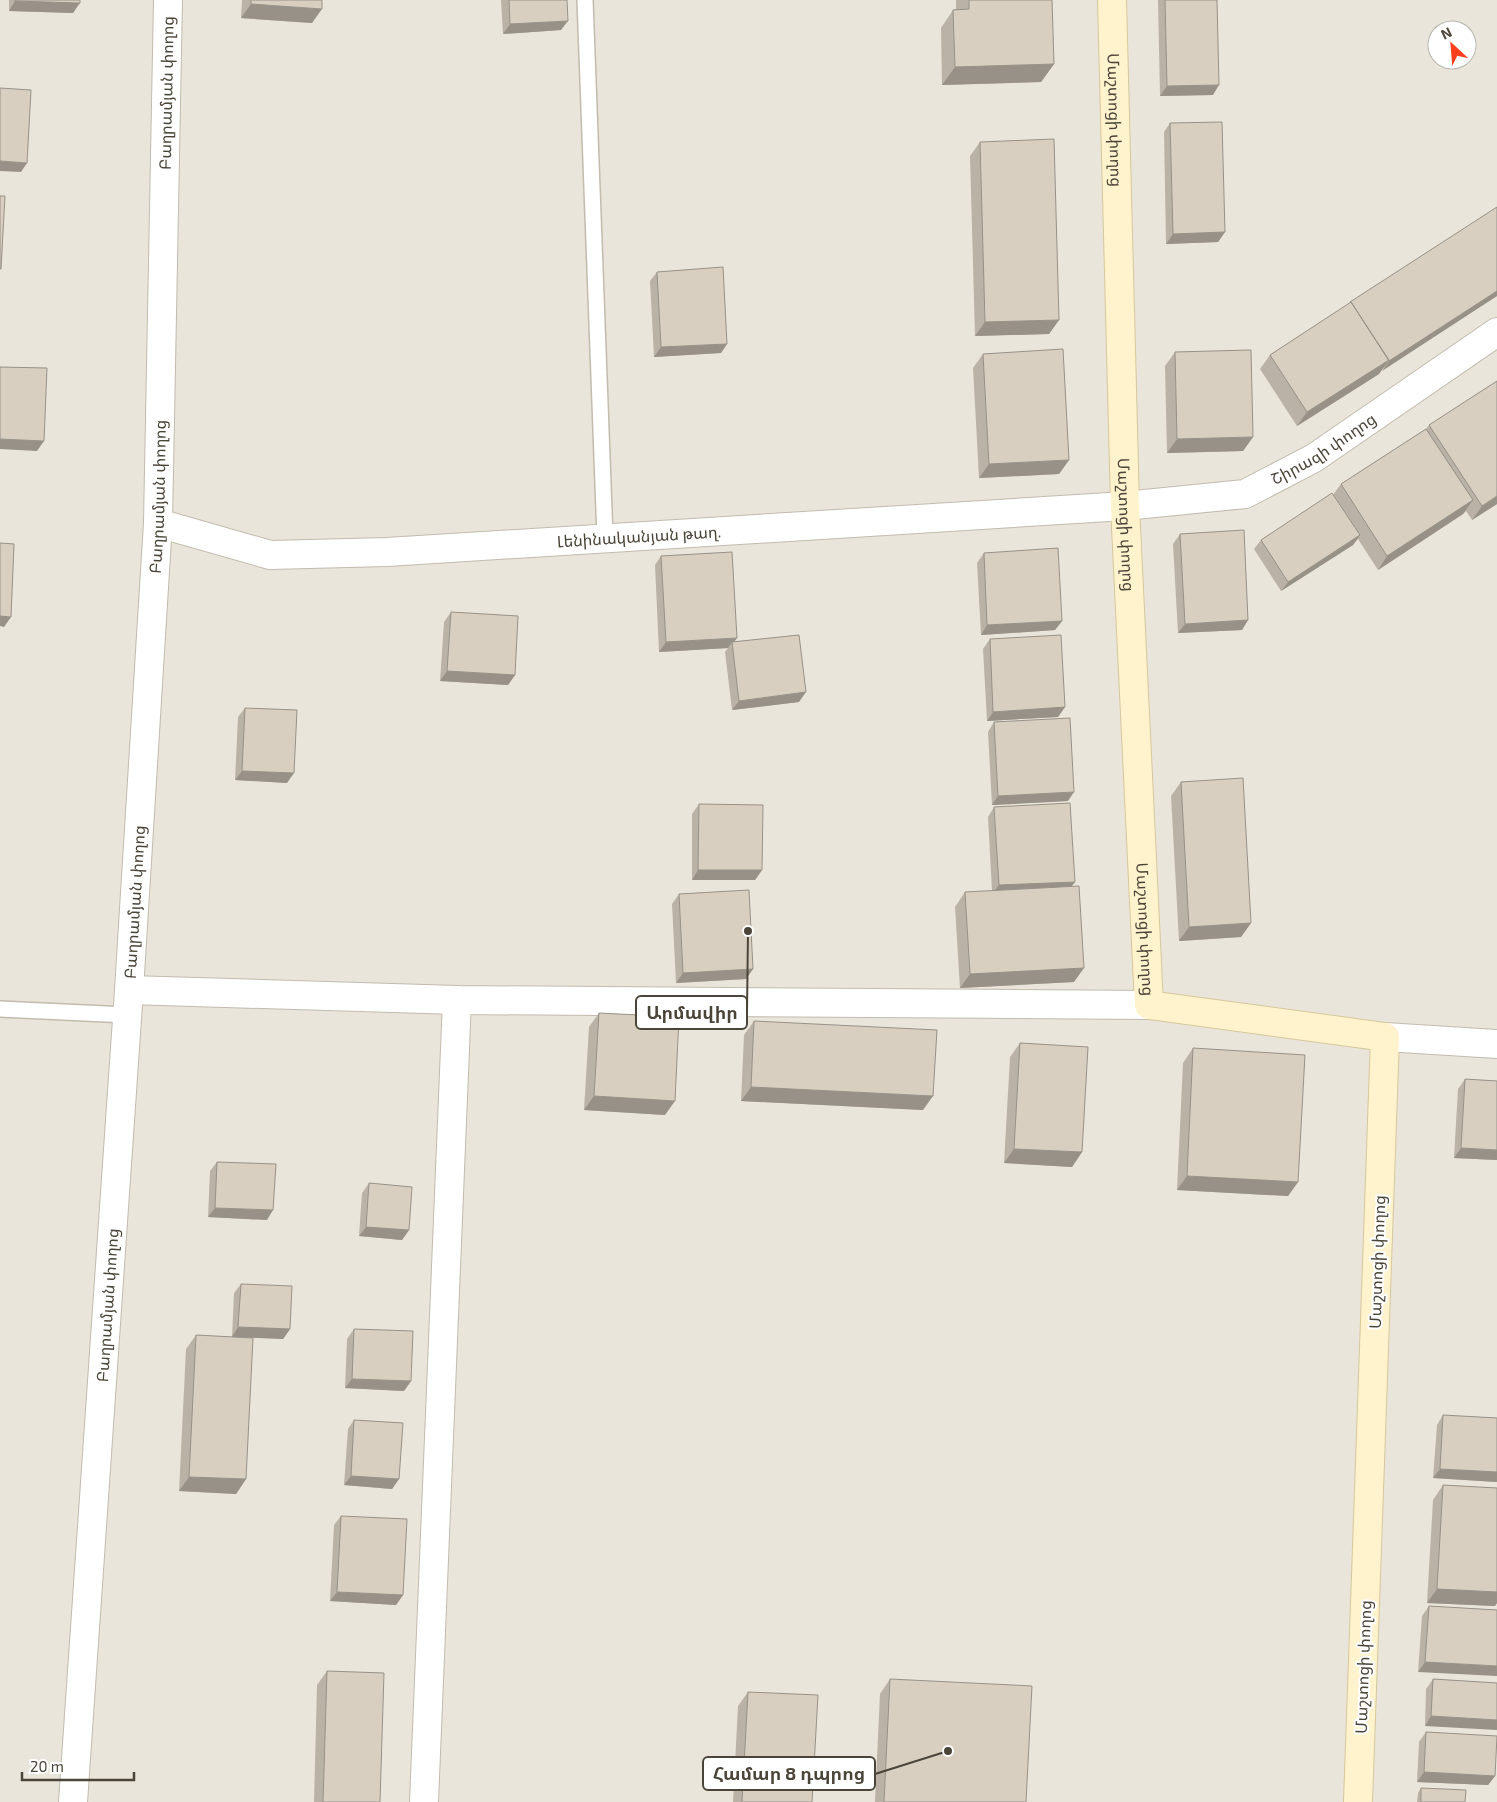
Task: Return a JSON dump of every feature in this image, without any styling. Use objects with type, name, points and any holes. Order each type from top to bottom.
[{"type":"main road","name":"Մաշտոցի փողոց","points":[[1112,0],[1125,506],[1149,1005],[1385,1037],[1358,1802]]},
{"type":"street","name":"Բաղրամյան փողոց","points":[[73,1802],[128,1003],[158,523],[168,0]]},
{"type":"street","name":"Շիրազի փողոց","points":[[1125,506],[1244,494],[1314,458],[1497,332]]},
{"type":"street","name":"Լենինականյան թաղ.","points":[[158,523],[270,555],[387,552],[1125,506]]},
{"type":"street","points":[[128,1003],[457,1000],[1149,1005]]},
{"type":"street","points":[[424,1802],[457,1000]]},
{"type":"street","points":[[1385,1037],[1497,1044]]},
{"type":"lane","points":[[585,0],[605,538]]},
{"type":"lane","points":[[0,1009],[128,1003]]},
{"type":"shaded area","points":[[0,0],[1497,0],[1497,1802],[0,1802]]},
{"type":"building","points":[[80,0],[80,3],[15,1]]},
{"type":"building","points":[[251,0],[322,0],[322,9],[251,4]]},
{"type":"building","points":[[509,0],[567,0],[568,21],[510,24]]},
{"type":"building","points":[[969,0],[1052,0],[1054,64],[955,67],[953,10],[969,9]]},
{"type":"building","points":[[1165,0],[1217,0],[1219,85],[1167,86]]},
{"type":"building","points":[[0,88],[31,90],[27,163],[0,161]]},
{"type":"building","points":[[1222,122],[1225,232],[1173,234],[1170,123]]},
{"type":"building","points":[[1054,139],[1059,320],[985,322],[980,142]]},
{"type":"building","points":[[0,196],[5,196],[1,269],[0,269]]},
{"type":"building","points":[[1497,207],[1497,291],[1389,361],[1350,302]]},
{"type":"building","points":[[723,267],[727,344],[661,347],[657,272]]},
{"type":"building","points":[[1351,302],[1389,360],[1307,412],[1270,355]]},
{"type":"building","points":[[1063,349],[1069,460],[989,464],[983,354]]},
{"type":"building","points":[[1251,350],[1253,437],[1177,439],[1175,352]]},
{"type":"building","points":[[0,367],[47,368],[44,441],[0,439]]},
{"type":"building","points":[[1497,381],[1497,496],[1482,506],[1429,425]]},
{"type":"building","points":[[1426,429],[1473,500],[1387,556],[1341,484]]},
{"type":"building","points":[[1332,493],[1360,535],[1288,582],[1261,540]]},
{"type":"building","points":[[1244,530],[1248,620],[1185,624],[1180,534]]},
{"type":"building","points":[[0,543],[14,544],[11,617],[0,616]]},
{"type":"building","points":[[1058,548],[1062,621],[987,625],[984,553]]},
{"type":"building","points":[[732,552],[737,638],[666,642],[661,556]]},
{"type":"building","points":[[451,612],[518,616],[515,675],[447,671]]},
{"type":"building","points":[[799,635],[806,692],[739,701],[732,642]]},
{"type":"building","points":[[1061,635],[1065,707],[993,712],[990,639]]},
{"type":"building","points":[[245,708],[297,710],[294,773],[242,771]]},
{"type":"building","points":[[1070,718],[1074,792],[998,796],[994,722]]},
{"type":"building","points":[[1243,778],[1251,923],[1189,927],[1181,782]]},
{"type":"building","points":[[1070,803],[1075,882],[999,885],[994,807]]},
{"type":"building","points":[[699,804],[763,805],[762,870],[698,870]]},
{"type":"building","points":[[1079,886],[1084,968],[970,974],[965,892]]},
{"type":"building","points":[[749,890],[753,969],[683,973],[679,894]]},
{"type":"building","points":[[599,1013],[679,1017],[675,1101],[594,1096]]},
{"type":"building","points":[[754,1021],[937,1030],[933,1096],[751,1087]]},
{"type":"building","points":[[1020,1043],[1088,1047],[1082,1152],[1014,1149]]},
{"type":"building","points":[[1193,1048],[1305,1055],[1298,1182],[1187,1176]]},
{"type":"building","points":[[1465,1079],[1497,1081],[1497,1150],[1461,1148]]},
{"type":"building","points":[[217,1162],[276,1164],[273,1210],[215,1208]]},
{"type":"building","points":[[369,1183],[412,1187],[409,1230],[366,1227]]},
{"type":"building","points":[[241,1284],[292,1286],[290,1329],[238,1327]]},
{"type":"building","points":[[354,1329],[413,1331],[411,1381],[352,1379]]},
{"type":"building","points":[[196,1335],[253,1338],[246,1479],[189,1477]]},
{"type":"building","points":[[1443,1415],[1497,1418],[1497,1472],[1440,1469]]},
{"type":"building","points":[[354,1420],[403,1423],[399,1479],[351,1476]]},
{"type":"building","points":[[1443,1485],[1497,1488],[1497,1592],[1437,1589]]},
{"type":"building","points":[[341,1516],[407,1519],[403,1595],[337,1592]]},
{"type":"building","points":[[1429,1606],[1497,1610],[1497,1666],[1425,1662]]},
{"type":"building","points":[[327,1671],[384,1673],[380,1802],[323,1802]]},
{"type":"building","points":[[890,1679],[1032,1686],[1026,1802],[884,1802]]},
{"type":"building","points":[[1433,1679],[1497,1683],[1497,1720],[1431,1716]]},
{"type":"building","points":[[748,1692],[818,1695],[812,1802],[742,1802]]},
{"type":"building","points":[[1426,1732],[1497,1736],[1495,1776],[1424,1772]]},
{"type":"building","points":[[1421,1788],[1466,1790],[1465,1802],[1421,1802]]},
{"type":"place","name":"Արմավիր","points":[[748,931]]},
{"type":"place","name":"Համար 8 դպրոց","points":[[948,1751]]}]
